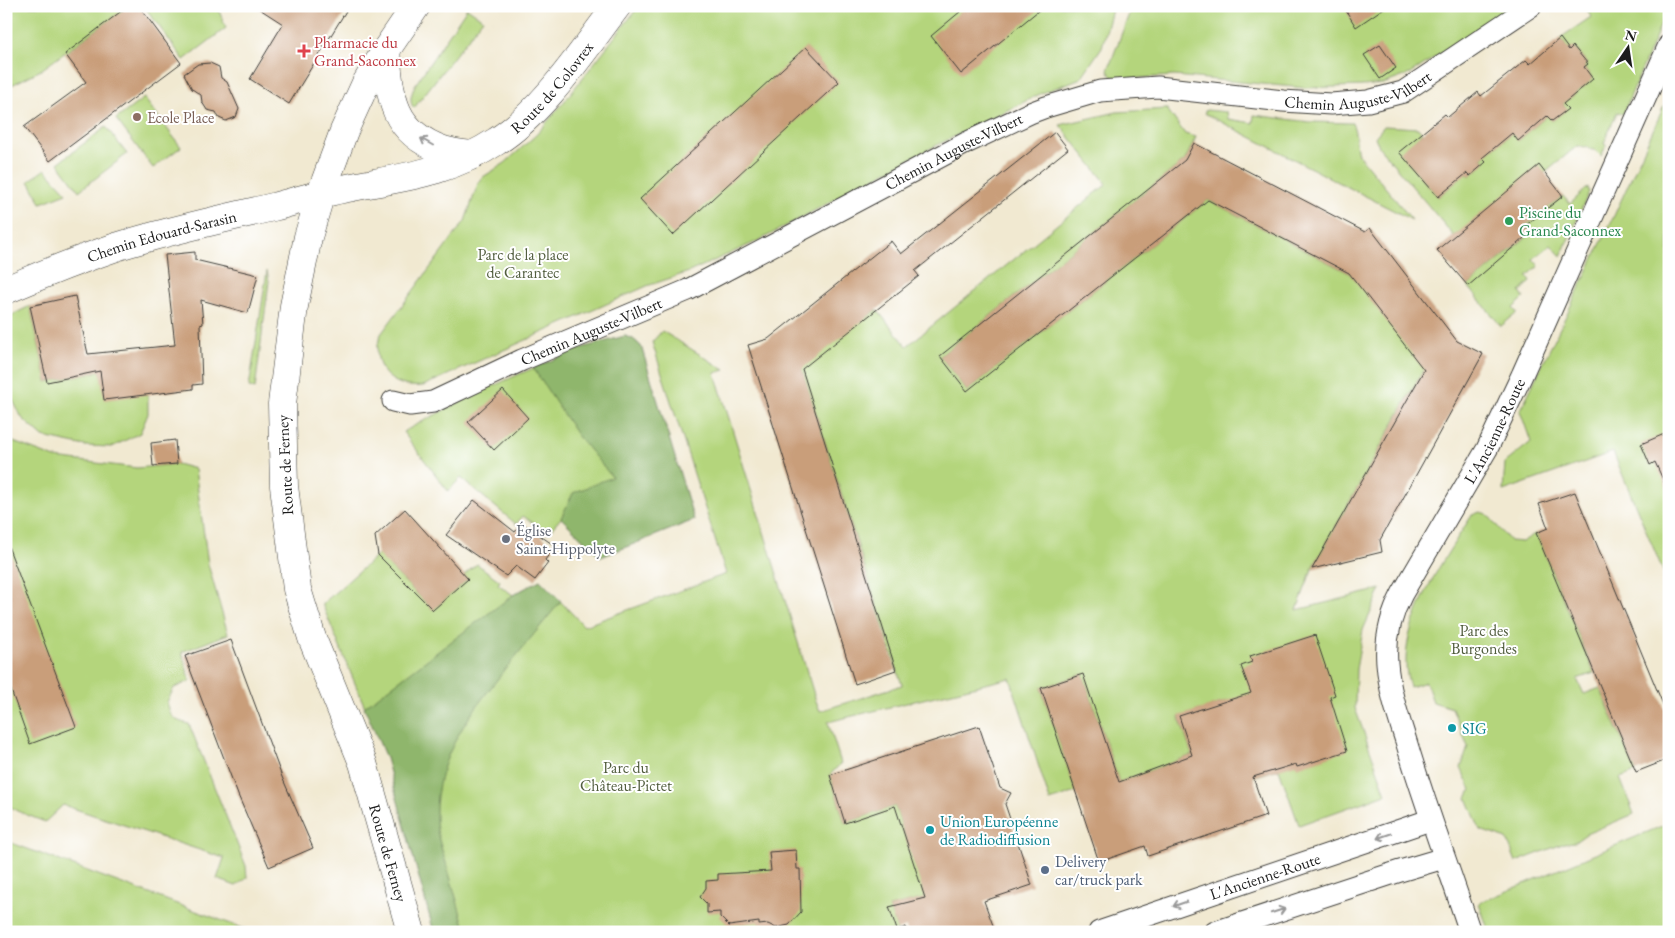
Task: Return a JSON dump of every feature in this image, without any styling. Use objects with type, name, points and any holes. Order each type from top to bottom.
[{"type":"street","name":"Route de Ferney","points":[[411,932],[362,763],[312,638],[297,589],[284,486],[282,404],[294,306],[308,237],[322,194],[348,120],[365,85],[416,6]]},
{"type":"street","name":"Route de Colovrex","points":[[322,194],[431,172],[473,155],[498,141],[524,120],[552,90],[618,6]]},
{"type":"street","name":"Chemin Auguste-Vilbert","points":[[393,401],[410,405],[433,402],[522,360],[688,290],[968,142],[1046,107],[1100,91],[1158,87],[1283,102],[1331,104],[1368,101],[1403,92],[1531,6]]},
{"type":"street","name":"L'Ancienne-Route","points":[[1470,932],[1430,820],[1389,683],[1387,641],[1395,607],[1487,449],[1522,375],[1669,45]]},
{"type":"street","points":[[386,50],[388,83],[394,106],[405,126],[428,143],[444,150],[473,155]]},
{"type":"street","name":"Chemin Edouard-Sarasin","points":[[6,290],[119,246],[179,229],[322,194]]},
{"type":"street","name":"L'Ancienne-Route","points":[[1099,932],[1430,820]]},
{"type":"street","points":[[1215,932],[1444,858]]},
{"type":"green space","points":[[6,6],[129,6],[41,70],[6,88]]},
{"type":"green space","points":[[144,6],[217,6],[226,28],[184,60]]},
{"type":"green space","name":"Parc de la place de Carantec","points":[[639,6],[726,6],[729,9],[732,6],[1113,6],[1102,47],[1081,78],[1042,93],[917,155],[760,240],[689,272],[647,286],[423,386],[411,386],[392,380],[380,366],[378,346],[381,334],[465,221],[478,184],[483,177],[505,163],[537,134]]},
{"type":"green space","points":[[1132,6],[1511,6],[1410,74],[1383,84],[1305,88],[1174,76],[1118,79],[1111,76],[1108,70]]},
{"type":"green space","points":[[1585,6],[1665,6],[1665,15],[1623,114],[1617,112],[1604,143],[1606,146],[1601,156],[1590,148],[1577,146],[1545,173],[1454,236],[1379,147],[1375,137],[1384,126],[1418,128],[1422,133],[1400,153],[1438,197],[1467,173],[1470,176],[1486,162],[1482,158],[1512,133],[1518,141],[1547,116],[1552,121],[1567,109],[1563,104],[1593,79],[1584,67],[1588,64],[1574,47],[1569,50],[1560,38],[1591,17]]},
{"type":"green space","points":[[467,8],[483,19],[414,108],[411,100],[415,85]]},
{"type":"green space","points":[[1669,95],[1669,585],[1613,452],[1503,491],[1505,463],[1531,442],[1520,411],[1613,218]]},
{"type":"green space","points":[[144,98],[181,147],[153,168],[116,119]]},
{"type":"green space","name":"Parc du Château-Pictet","points":[[1167,109],[1185,134],[1196,137],[1185,160],[940,356],[967,391],[1208,200],[1349,273],[1426,365],[1312,569],[1297,610],[1381,589],[1363,630],[1356,669],[1355,708],[1386,794],[1299,825],[1279,769],[1253,777],[1227,701],[1179,717],[1192,755],[1119,782],[1083,674],[1041,688],[1076,792],[1050,801],[1010,678],[828,722],[841,763],[830,775],[845,823],[895,806],[926,898],[889,907],[898,932],[434,932],[386,758],[322,604],[382,551],[391,568],[433,610],[468,579],[464,575],[477,564],[500,581],[498,584],[513,595],[540,580],[584,626],[726,574],[652,342],[662,331],[725,370],[715,373],[820,711],[902,685],[800,363],[877,310],[907,346],[1107,184],[1060,125],[1117,112]]},
{"type":"green space","points":[[1206,110],[1227,112],[1228,119],[1253,123],[1254,115],[1310,122],[1352,123],[1358,154],[1412,220],[1204,113]]},
{"type":"green space","points":[[106,127],[127,154],[79,191],[58,163]]},
{"type":"green space","points":[[45,169],[67,193],[41,203],[29,181]]},
{"type":"green space","points":[[1588,187],[1589,192],[1561,256],[1551,245],[1533,259],[1539,266],[1527,276],[1531,282],[1520,292],[1524,298],[1513,308],[1517,313],[1501,326],[1468,286],[1531,233],[1525,226],[1563,196],[1570,204]]},
{"type":"green space","points":[[267,271],[269,281],[255,389],[249,387]]},
{"type":"green space","points":[[30,306],[47,382],[100,371],[148,394],[148,414],[140,433],[112,447],[85,446],[43,437],[22,418],[6,387],[6,318]]},
{"type":"green space","points":[[625,336],[633,339],[641,346],[694,520],[601,557],[561,518],[548,533],[523,516],[516,524],[461,478],[448,491],[403,432],[457,403],[511,378],[567,355]]},
{"type":"green space","points":[[625,336],[633,339],[641,346],[694,520],[601,557],[561,518],[573,493],[612,477],[577,435],[533,368],[581,348]]},
{"type":"green space","points":[[6,431],[11,441],[55,458],[137,468],[177,464],[195,469],[208,564],[228,634],[182,652],[190,681],[174,688],[167,702],[174,718],[189,724],[246,866],[247,878],[236,886],[217,879],[224,858],[63,805],[45,822],[17,811],[6,804]]},
{"type":"green space","name":"Parc des Burgondes","points":[[1480,512],[1487,514],[1510,541],[1522,542],[1536,533],[1594,673],[1577,679],[1584,694],[1600,688],[1636,772],[1620,778],[1634,814],[1586,834],[1575,842],[1565,843],[1516,862],[1507,839],[1480,830],[1467,798],[1471,790],[1461,768],[1468,747],[1452,708],[1433,702],[1426,682],[1410,687],[1406,666],[1408,643],[1423,597],[1472,515]]},
{"type":"green space","points":[[540,580],[561,601],[481,700],[458,736],[448,755],[441,775],[437,796],[437,830],[466,932],[434,932],[386,758],[364,707],[513,595]]},
{"type":"green space","points":[[1669,823],[1669,932],[1489,932],[1479,903]]},
{"type":"green space","points":[[6,841],[253,932],[6,932]]},
{"type":"building","points":[[128,6],[139,6],[181,63],[50,161],[24,127],[86,82],[65,54]]},
{"type":"building","points":[[255,6],[349,6],[289,104],[250,79],[283,24]]},
{"type":"building","points":[[967,6],[1044,6],[961,74],[931,36]]},
{"type":"building","points":[[1343,6],[1387,6],[1356,27]]},
{"type":"building","points":[[1560,38],[1569,50],[1573,46],[1588,64],[1584,67],[1593,79],[1563,104],[1568,109],[1552,121],[1547,116],[1518,141],[1512,133],[1482,158],[1486,162],[1470,176],[1467,173],[1438,197],[1399,152],[1445,114],[1448,117],[1478,92],[1481,96],[1526,60],[1530,64]]},
{"type":"building","points":[[1380,45],[1396,68],[1380,79],[1364,55]]},
{"type":"building","points":[[806,47],[839,82],[673,235],[640,199]]},
{"type":"building","points":[[210,63],[219,67],[221,78],[227,82],[239,109],[236,117],[226,121],[219,118],[216,112],[207,110],[202,102],[201,95],[192,89],[184,74],[198,64]]},
{"type":"building","points":[[1055,132],[1068,149],[915,271],[919,276],[802,369],[896,670],[855,684],[748,345],[768,339],[891,241],[901,254]]},
{"type":"building","points":[[1194,143],[1365,232],[1370,228],[1457,341],[1483,354],[1380,540],[1382,552],[1312,569],[1424,370],[1349,273],[1208,200],[967,391],[940,356],[1185,160]]},
{"type":"building","points":[[1539,165],[1563,196],[1525,226],[1531,232],[1468,286],[1437,250]]},
{"type":"building","points":[[195,252],[195,260],[258,275],[248,313],[201,300],[203,324],[200,325],[202,384],[193,385],[193,389],[104,400],[100,371],[47,382],[30,306],[75,296],[88,354],[175,345],[165,255]]},
{"type":"building","points":[[503,390],[528,418],[494,450],[468,422]]},
{"type":"building","points":[[1669,432],[1669,493],[1655,462],[1650,465],[1641,444]]},
{"type":"building","points":[[175,440],[177,464],[153,466],[151,443]]},
{"type":"building","points":[[1575,492],[1669,719],[1669,759],[1636,772],[1536,533],[1548,528],[1539,504]]},
{"type":"building","name":"Église Saint-Hippolyte","points":[[474,500],[515,532],[522,523],[555,546],[545,560],[548,563],[535,580],[516,566],[506,576],[446,535]]},
{"type":"building","points":[[405,509],[468,579],[433,610],[378,555],[375,536]]},
{"type":"building","points":[[6,546],[8,546],[76,727],[30,744],[6,676]]},
{"type":"building","points":[[1315,635],[1335,695],[1330,697],[1347,751],[1297,767],[1296,764],[1253,777],[1266,816],[1148,856],[1145,846],[1099,862],[1041,688],[1083,674],[1119,782],[1192,755],[1179,716],[1251,693],[1241,666],[1252,662],[1250,656]]},
{"type":"building","points":[[231,640],[282,777],[313,848],[269,867],[238,795],[185,656]]},
{"type":"building","name":"Union Européenne de Radiodiffusion","points":[[979,726],[1000,788],[1011,793],[1005,804],[1032,885],[984,901],[994,928],[981,932],[907,932],[906,927],[897,930],[889,907],[925,898],[895,806],[845,823],[830,775]]},
{"type":"building","points":[[796,850],[797,869],[800,869],[801,912],[789,925],[776,928],[768,924],[759,925],[759,922],[729,926],[720,917],[720,912],[707,913],[707,904],[700,897],[706,888],[706,881],[718,880],[718,874],[771,871],[769,852]]},
{"type":"place","name":"Pharmacie du Grand-Saconnex","points":[[304,51]]},
{"type":"place","name":"Ecole Place","points":[[137,117]]},
{"type":"place","name":"Piscine du Grand-Saconnex","points":[[1509,221]]},
{"type":"place","name":"Église Saint-Hippolyte","points":[[506,539]]},
{"type":"place","name":"SIG","points":[[1452,728]]},
{"type":"place","name":"Union Européenne de Radiodiffusion","points":[[930,830]]},
{"type":"place","name":"Delivery car/truck park","points":[[1045,870]]}]
